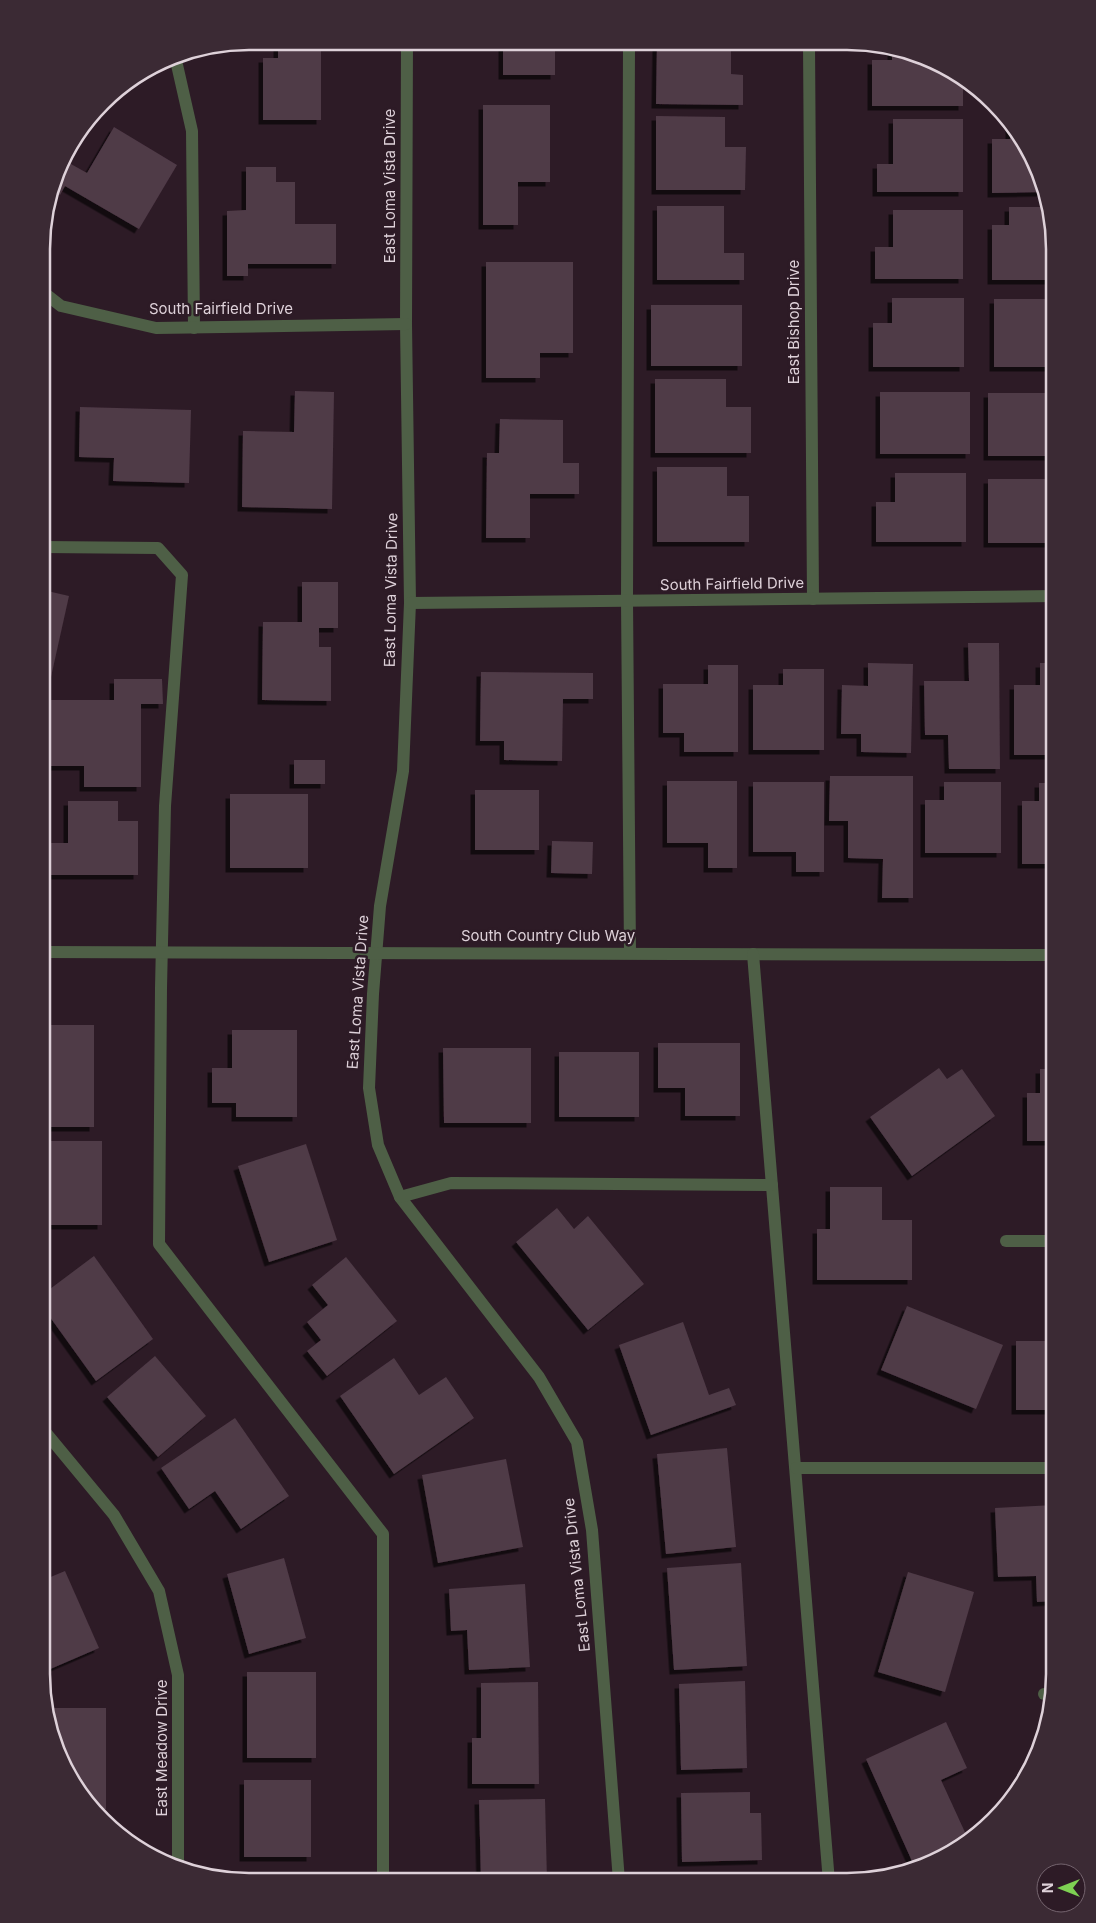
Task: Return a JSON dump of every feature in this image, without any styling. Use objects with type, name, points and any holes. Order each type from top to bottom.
[{"type":"street","name":"East Loma Vista Drive","points":[[406,50],[406,324],[410,603],[402,771],[380,906],[369,1088],[378,1145],[400,1197],[539,1377],[577,1442],[592,1530],[618,1873]]},
{"type":"street","points":[[629,50],[627,601],[630,953]]},
{"type":"street","name":"East Bishop Drive","points":[[809,50],[813,599]]},
{"type":"street","points":[[177,64],[192,131],[194,328]]},
{"type":"street","name":"South Fairfield Drive","points":[[50,297],[61,306],[156,328],[406,324]]},
{"type":"street","points":[[50,547],[158,548],[182,575],[165,806],[161,952],[159,1244],[383,1534],[383,1873]]},
{"type":"street","name":"South Fairfield Drive","points":[[410,603],[1046,596]]},
{"type":"street","name":"South Country Club Way","points":[[50,952],[1046,955]]},
{"type":"street","points":[[753,954],[828,1873]]},
{"type":"street","points":[[400,1197],[451,1183],[772,1185]]},
{"type":"street","points":[[1006,1241],[1046,1241]]},
{"type":"street","name":"East Meadow Drive","points":[[50,1441],[114,1515],[159,1591],[178,1675],[178,1860]]},
{"type":"street","points":[[796,1468],[1046,1468]]},
{"type":"building","points":[[278,50],[321,50],[321,120],[263,120],[263,58],[278,58]]},
{"type":"building","points":[[503,50],[555,50],[555,75],[503,75]]},
{"type":"building","points":[[657,50],[731,50],[731,74],[743,75],[743,105],[656,104]]},
{"type":"building","points":[[892,56],[923,65],[963,88],[963,106],[872,106],[872,60],[892,60]]},
{"type":"building","points":[[483,105],[550,105],[550,182],[518,182],[518,225],[483,225]]},
{"type":"building","points":[[656,116],[725,117],[725,147],[746,147],[745,190],[656,190]]},
{"type":"building","points":[[893,119],[963,119],[963,192],[877,192],[877,164],[893,164]]},
{"type":"building","points":[[114,127],[177,165],[139,229],[65,186],[60,195],[58,194],[70,163],[87,173]]},
{"type":"building","points":[[1010,136],[1025,161],[1037,192],[992,193],[992,139],[1010,139]]},
{"type":"building","points":[[246,167],[276,167],[276,182],[295,182],[295,224],[336,224],[336,264],[248,264],[248,276],[227,276],[227,211],[246,210]]},
{"type":"building","points":[[657,206],[724,206],[724,253],[744,253],[744,280],[657,280]]},
{"type":"building","points":[[1009,207],[1041,207],[1046,236],[1046,280],[992,280],[992,225],[1009,225]]},
{"type":"building","points":[[893,210],[963,210],[963,279],[875,279],[875,247],[893,247]]},
{"type":"building","points":[[486,262],[573,262],[573,353],[540,353],[540,378],[486,378]]},
{"type":"building","points":[[892,298],[964,298],[964,367],[873,367],[873,323],[892,323]]},
{"type":"building","points":[[994,299],[1046,299],[1046,367],[994,367]]},
{"type":"building","points":[[651,305],[742,305],[742,366],[651,366]]},
{"type":"building","points":[[655,379],[726,379],[726,407],[751,407],[751,453],[655,453]]},
{"type":"building","points":[[295,391],[334,392],[332,509],[242,507],[243,431],[294,432]]},
{"type":"building","points":[[880,392],[970,392],[970,454],[880,454]]},
{"type":"building","points":[[988,393],[1046,393],[1046,456],[988,456]]},
{"type":"building","points":[[80,407],[191,410],[189,483],[113,481],[114,458],[79,457]]},
{"type":"building","points":[[500,419],[563,420],[563,463],[579,463],[579,494],[530,494],[530,538],[486,538],[487,453],[499,453]]},
{"type":"building","points":[[657,467],[727,467],[727,496],[749,496],[749,542],[657,542]]},
{"type":"building","points":[[895,473],[966,473],[966,542],[876,542],[876,502],[895,502]]},
{"type":"building","points":[[988,479],[1046,479],[1046,543],[988,543]]},
{"type":"building","points":[[302,582],[338,582],[338,628],[319,628],[319,647],[331,647],[331,701],[262,700],[263,622],[302,622]]},
{"type":"building","points":[[50,592],[69,596],[50,682]]},
{"type":"building","points":[[968,643],[999,643],[1000,769],[949,769],[948,735],[925,735],[924,681],[969,681]]},
{"type":"building","points":[[868,663],[913,664],[911,753],[861,752],[861,734],[841,734],[842,685],[868,686]]},
{"type":"building","points":[[1040,663],[1046,663],[1046,755],[1014,755],[1014,685],[1040,685]]},
{"type":"building","points":[[708,665],[738,665],[738,752],[684,752],[684,733],[663,733],[663,684],[708,684]]},
{"type":"building","points":[[783,669],[824,669],[824,750],[753,750],[753,685],[783,685]]},
{"type":"building","points":[[481,672],[593,673],[593,699],[563,699],[562,761],[504,760],[504,741],[480,741]]},
{"type":"building","points":[[114,679],[162,679],[163,704],[141,704],[141,787],[84,787],[84,766],[51,766],[51,700],[114,700]]},
{"type":"building","points":[[294,760],[325,760],[325,784],[294,784]]},
{"type":"building","points":[[830,776],[913,776],[913,898],[882,898],[883,859],[848,858],[848,821],[829,821]]},
{"type":"building","points":[[667,781],[737,781],[737,868],[708,868],[708,843],[667,843]]},
{"type":"building","points":[[753,782],[824,782],[824,872],[796,872],[796,852],[753,852]]},
{"type":"building","points":[[944,782],[1001,782],[1001,853],[925,853],[925,800],[944,800]]},
{"type":"building","points":[[1039,783],[1046,783],[1046,864],[1022,864],[1022,801],[1039,801]]},
{"type":"building","points":[[475,790],[539,790],[539,850],[475,850]]},
{"type":"building","points":[[230,794],[308,794],[308,868],[230,868]]},
{"type":"building","points":[[68,801],[118,801],[118,821],[138,821],[138,875],[50,875],[50,843],[68,843]]},
{"type":"building","points":[[552,841],[593,842],[592,874],[551,873]]},
{"type":"building","points":[[50,1025],[94,1025],[94,1127],[50,1127]]},
{"type":"building","points":[[232,1030],[297,1030],[297,1117],[236,1117],[236,1103],[212,1103],[212,1068],[232,1068]]},
{"type":"building","points":[[658,1043],[740,1043],[740,1116],[685,1116],[685,1088],[658,1088]]},
{"type":"building","points":[[443,1048],[531,1048],[531,1123],[444,1123]]},
{"type":"building","points":[[559,1052],[639,1052],[639,1117],[559,1117]]},
{"type":"building","points":[[939,1068],[947,1079],[962,1069],[995,1116],[912,1176],[870,1117]]},
{"type":"building","points":[[1040,1069],[1046,1069],[1046,1141],[1027,1141],[1027,1093],[1040,1093]]},
{"type":"building","points":[[50,1141],[102,1141],[102,1225],[50,1225]]},
{"type":"building","points":[[306,1144],[337,1240],[269,1262],[238,1166]]},
{"type":"building","points":[[830,1187],[882,1187],[882,1220],[912,1220],[912,1280],[817,1280],[817,1229],[830,1229]]},
{"type":"building","points":[[557,1208],[574,1229],[588,1216],[644,1284],[588,1330],[516,1242]]},
{"type":"building","points":[[94,1256],[153,1339],[96,1381],[50,1317],[50,1289]]},
{"type":"building","points":[[346,1257],[397,1321],[327,1376],[307,1351],[321,1340],[307,1322],[328,1305],[312,1285]]},
{"type":"building","points":[[907,1306],[1003,1345],[976,1409],[881,1370]]},
{"type":"building","points":[[683,1322],[709,1395],[729,1388],[736,1405],[651,1435],[619,1345]]},
{"type":"building","points":[[1016,1341],[1046,1341],[1046,1410],[1016,1410]]},
{"type":"building","points":[[155,1356],[206,1416],[158,1457],[107,1397]]},
{"type":"building","points":[[394,1358],[419,1395],[446,1377],[474,1418],[394,1474],[340,1396]]},
{"type":"building","points":[[235,1418],[289,1496],[241,1529],[215,1491],[189,1509],[161,1468]]},
{"type":"building","points":[[727,1448],[736,1547],[666,1554],[657,1454]]},
{"type":"building","points":[[506,1459],[523,1547],[438,1563],[422,1475]]},
{"type":"building","points":[[1046,1505],[1046,1601],[1037,1602],[1036,1576],[998,1577],[995,1508]]},
{"type":"building","points":[[284,1558],[306,1638],[249,1654],[227,1574]]},
{"type":"building","points":[[741,1563],[747,1666],[674,1670],[667,1568]]},
{"type":"building","points":[[65,1571],[99,1648],[50,1669],[50,1577]]},
{"type":"building","points":[[908,1572],[974,1592],[945,1692],[878,1672]]},
{"type":"building","points":[[525,1584],[530,1667],[469,1670],[467,1630],[451,1631],[449,1589]]},
{"type":"building","points":[[247,1672],[316,1672],[316,1758],[247,1758]]},
{"type":"building","points":[[745,1681],[747,1768],[681,1770],[679,1684]]},
{"type":"building","points":[[538,1682],[539,1784],[472,1784],[472,1738],[481,1738],[481,1683]]},
{"type":"building","points":[[53,1708],[106,1708],[106,1809],[103,1809],[91,1795],[71,1762],[61,1738]]},
{"type":"building","points":[[946,1722],[967,1768],[941,1780],[966,1834],[935,1852],[912,1862],[866,1759]]},
{"type":"building","points":[[244,1780],[311,1780],[311,1857],[244,1857]]},
{"type":"building","points":[[750,1792],[750,1813],[761,1813],[762,1860],[682,1862],[681,1793]]},
{"type":"building","points":[[545,1799],[547,1873],[481,1873],[479,1800]]}]
